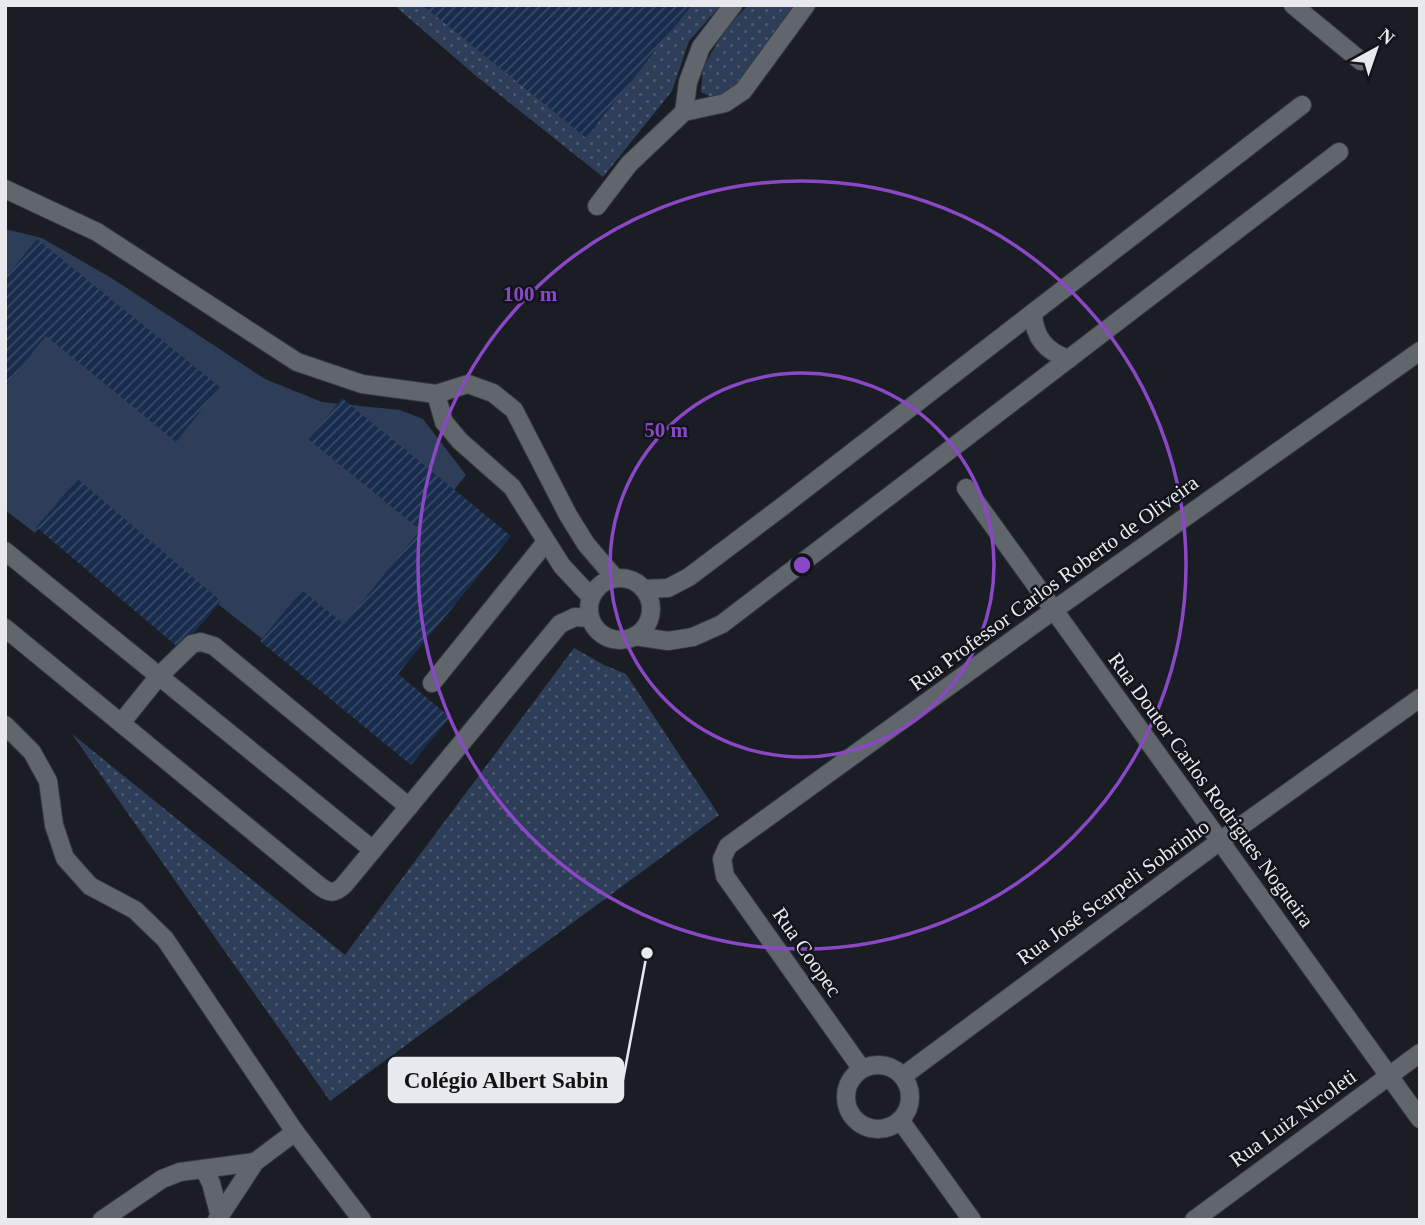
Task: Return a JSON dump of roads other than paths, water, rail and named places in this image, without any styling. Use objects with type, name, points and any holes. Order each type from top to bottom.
[{"type":"street","points":[[684,112],[688,82],[701,47],[733,5]]},
{"type":"street","points":[[597,205],[629,164],[684,112],[725,103],[743,91],[806,5]]},
{"type":"street","points":[[1293,5],[1361,61]]},
{"type":"street","points":[[644,589],[668,588],[689,577],[1302,106]]},
{"type":"street","points":[[635,636],[668,641],[693,637],[722,624],[1339,152]]},
{"type":"street","points":[[5,189],[97,232],[297,362],[362,384],[436,394],[468,384],[493,393],[514,410],[568,515],[586,544],[615,578]]},
{"type":"street","points":[[1033,313],[1034,327],[1041,340],[1056,355],[1069,359]]},
{"type":"street","name":"Rua Professor Carlos Roberto de Oliveira","points":[[722,859],[728,846],[1054,610],[1420,351]]},
{"type":"street","points":[[436,394],[444,422],[460,441],[512,486],[562,566],[591,597]]},
{"type":"street","name":"Rua Doutor Carlos Rodrigues Nogueira","points":[[966,488],[1420,1119]]},
{"type":"street","points":[[432,683],[546,542]]},
{"type":"street","points":[[5,551],[373,850]]},
{"type":"street","points":[[626,578],[644,589],[650,599],[651,610],[649,620],[635,636],[614,639],[595,628],[590,618],[591,597],[605,581],[626,578]]},
{"type":"street","points":[[5,628],[325,890],[331,892],[338,891],[560,624],[575,617],[590,618]]},
{"type":"street","points":[[121,723],[159,676],[192,644],[201,642],[214,646],[408,807]]},
{"type":"street","name":"Rua José Scarpeli Sobrinho","points":[[902,1076],[1220,841],[1420,698]]},
{"type":"street","points":[[5,725],[32,752],[48,782],[54,825],[65,858],[90,886],[135,911],[165,939],[295,1132],[362,1220]]},
{"type":"street","name":"Rua Coopec","points":[[722,859],[725,876],[861,1068]]},
{"type":"street","name":"Rua Luiz Nicoleti","points":[[1194,1220],[1420,1053]]},
{"type":"street","points":[[870,1065],[888,1066],[902,1076],[909,1087],[910,1099],[907,1111],[900,1121],[888,1128],[875,1129],[861,1125],[851,1116],[846,1104],[846,1090],[851,1077],[861,1068],[870,1065]]},
{"type":"street","points":[[900,1121],[972,1220]]},
{"type":"street","points":[[218,1218],[255,1162],[295,1132]]},
{"type":"street","points":[[102,1220],[162,1179],[180,1172],[255,1162]]},
{"type":"street","points":[[204,1169],[211,1183],[218,1218]]},
{"type":"place","name":"Colégio Albert Sabin","points":[[647,953]]}]
